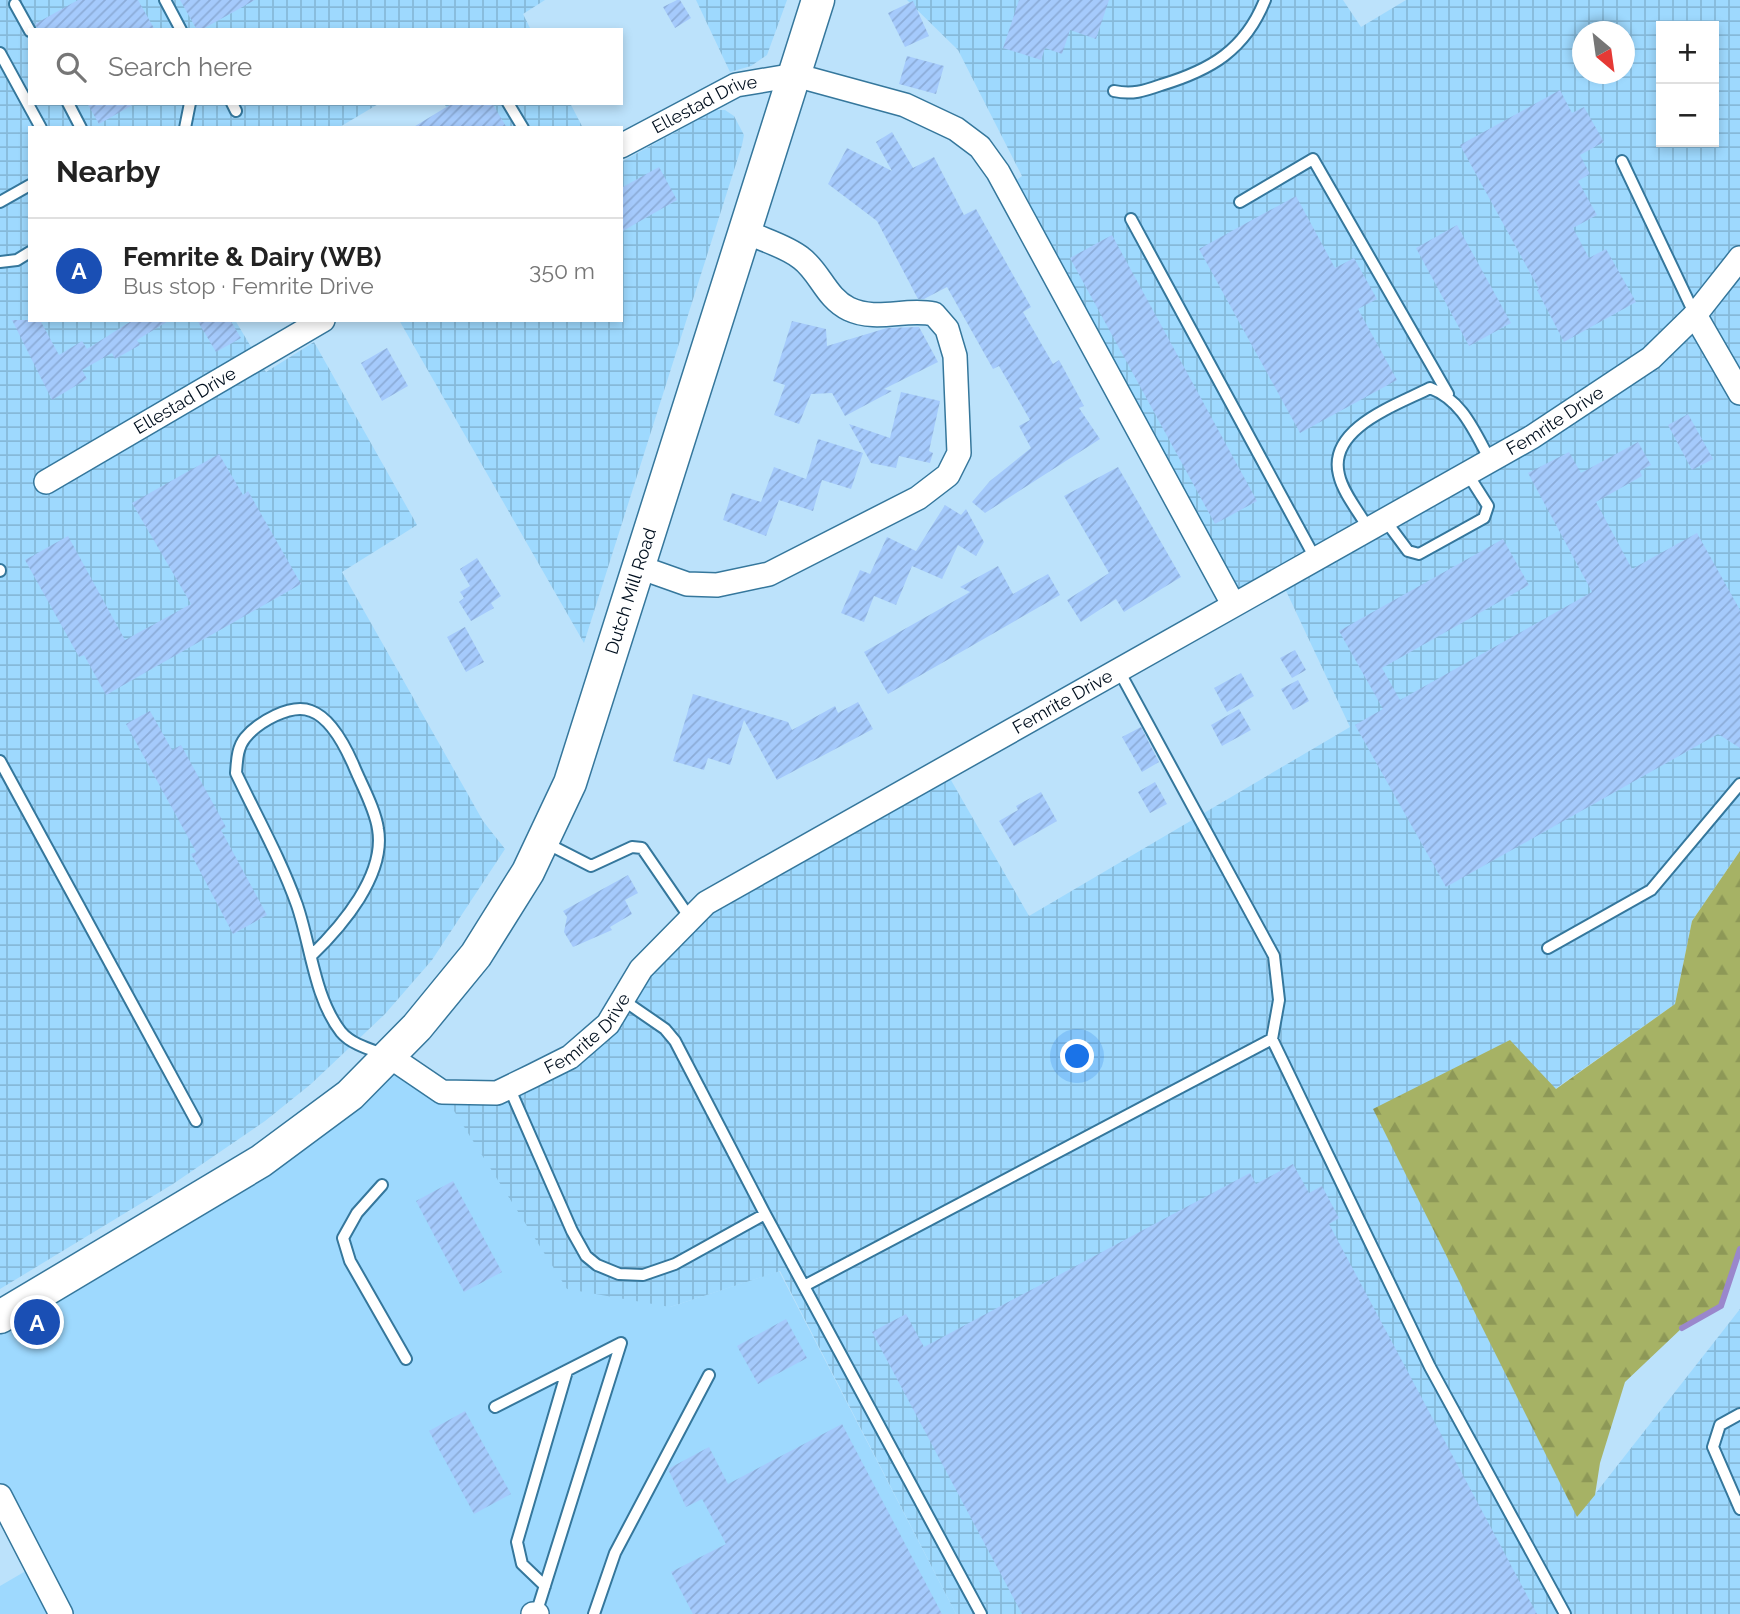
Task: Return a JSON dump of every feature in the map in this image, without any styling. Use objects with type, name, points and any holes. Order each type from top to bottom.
[{"type":"street","name":"Dutch Mill Road","points":[[0,1317],[197,1201],[323,1118],[417,1027],[476,956],[528,872],[570,783],[747,232],[818,0]]},
{"type":"street","name":"Ellestad Drive","points":[[623,145],[736,85],[795,75]]},
{"type":"street","points":[[795,75],[905,105],[956,129],[980,147],[998,172],[1233,604]]},
{"type":"street","points":[[639,567],[687,584],[717,585],[769,573],[918,498],[948,475],[959,453],[955,356],[947,330],[934,314],[921,311],[873,316],[849,309],[832,298],[801,257],[747,232]]},
{"type":"street","name":"Femrite Drive","points":[[389,1056],[442,1091],[497,1093],[570,1057],[608,1024],[641,969],[706,903],[755,872],[1490,460],[1606,390],[1651,358],[1695,315],[1740,258]]},
{"type":"street","points":[[1695,315],[1740,393]]},
{"type":"street","name":"Ellestad Drive","points":[[46,482],[320,322]]},
{"type":"street","points":[[0,1496],[61,1614]]},
{"type":"lane","points":[[165,0],[180,28]]},
{"type":"lane","points":[[1114,91],[1131,95],[1200,74],[1250,32],[1265,0]]},
{"type":"lane","points":[[17,1],[29,28]]},
{"type":"lane","points":[[0,53],[28,104]]},
{"type":"lane","points":[[28,105],[40,126]]},
{"type":"lane","points":[[69,105],[80,126]]},
{"type":"lane","points":[[185,126],[190,105]]},
{"type":"lane","points":[[510,105],[522,126]]},
{"type":"lane","points":[[1240,202],[1313,159],[1448,394],[1465,414],[1490,460]]},
{"type":"lane","points":[[1622,161],[1695,315]]},
{"type":"lane","points":[[0,202],[28,186]]},
{"type":"lane","points":[[1131,219],[1315,558]]},
{"type":"lane","points":[[0,262],[17,260],[28,253]]},
{"type":"lane","points":[[1448,394],[1430,388],[1352,430],[1341,447],[1339,475],[1376,524],[1408,551],[1419,554],[1484,518],[1488,506],[1467,473]]},
{"type":"lane","points":[[1118,669],[1274,956],[1279,1000],[1272,1039],[1430,1367],[1565,1614]]},
{"type":"lane","points":[[311,956],[363,889],[379,858],[378,827],[351,761],[331,725],[310,710],[283,711],[246,737],[238,753],[236,774],[297,905],[319,986],[343,1035],[363,1047],[389,1056]]},
{"type":"lane","points":[[0,761],[196,1121]]},
{"type":"lane","points":[[1548,948],[1651,890],[1740,784]]},
{"type":"lane","points":[[542,842],[591,866],[632,846],[642,848],[690,918]]},
{"type":"lane","points":[[622,1000],[665,1028],[675,1041],[765,1214],[981,1614]]},
{"type":"lane","points":[[804,1286],[1272,1039]]},
{"type":"lane","points":[[509,1087],[572,1231],[586,1256],[597,1265],[619,1274],[643,1275],[675,1264],[765,1214]]},
{"type":"lane","points":[[382,1185],[357,1213],[343,1238],[350,1261],[406,1359]]},
{"type":"lane","points":[[495,1407],[621,1343],[535,1614]]},
{"type":"lane","points":[[545,1586],[522,1564],[517,1542],[566,1371]]},
{"type":"lane","points":[[594,1614],[615,1553],[709,1375]]},
{"type":"lane","points":[[1740,1414],[1720,1425],[1713,1447],[1740,1509]]},
{"type":"shaded area","points":[[0,0],[545,0],[523,14],[530,28],[28,28],[28,105],[377,105],[341,126],[28,126],[28,322],[236,322],[266,372],[314,342],[417,525],[342,572],[483,821],[505,849],[432,960],[385,1014],[311,1084],[265,1121],[173,1184],[0,1289]]},
{"type":"shaded area","points":[[696,0],[787,0],[767,55],[751,66],[730,72]]},
{"type":"shaded area","points":[[907,0],[1343,0],[1361,27],[1406,0],[1740,0],[1740,851],[1692,921],[1675,1004],[1555,1089],[1510,1041],[1577,1517],[1740,1309],[1740,1614],[956,1614],[780,1271],[670,1307],[567,1289],[442,1092],[497,1093],[570,1057],[690,918],[944,768],[1029,916],[1350,727],[1280,578],[1233,604],[1007,187],[1022,176],[958,50]]},
{"type":"shaded area","points":[[445,105],[571,105],[582,126],[456,126]]},
{"type":"shaded area","points":[[716,110],[725,110],[734,116],[744,135],[584,643],[400,322],[623,322],[623,161]]},
{"type":"shaded area","points":[[389,1056],[442,1092],[670,1307],[779,1271],[956,1614],[0,1614],[0,1586],[36,1565],[0,1496],[0,1317],[176,1214]]},
{"type":"green space","points":[[1740,851],[1740,1249],[1721,1306],[1682,1328],[1625,1382],[1600,1463],[1595,1495],[1577,1517],[1373,1109],[1510,1040],[1556,1089],[1675,1004],[1692,921]]},
{"type":"building","points":[[78,0],[138,0],[154,28],[37,28],[35,24]]},
{"type":"building","points":[[180,0],[255,0],[205,28],[196,28]]},
{"type":"building","points":[[680,0],[691,18],[675,28],[663,7]]},
{"type":"building","points":[[1019,0],[1109,0],[1096,39],[1070,30],[1062,54],[1045,48],[1041,60],[1003,48]]},
{"type":"building","points":[[913,1],[929,36],[905,47],[888,13]]},
{"type":"building","points":[[907,56],[944,66],[936,94],[899,84]]},
{"type":"building","points":[[1560,90],[1572,113],[1584,107],[1604,142],[1580,155],[1590,174],[1578,181],[1597,215],[1573,228],[1589,258],[1606,249],[1636,302],[1564,342],[1537,290],[1539,289],[1460,145]]},
{"type":"building","points":[[88,105],[132,105],[99,124]]},
{"type":"building","points":[[450,105],[493,105],[506,126],[415,126]]},
{"type":"building","points":[[892,132],[913,168],[934,157],[964,215],[976,209],[1031,307],[1023,312],[1053,364],[1059,360],[1084,406],[1079,408],[1100,439],[985,513],[972,502],[990,481],[1031,448],[1019,426],[1030,420],[999,366],[993,369],[947,287],[924,299],[918,299],[877,221],[828,184],[847,148],[892,171],[876,142]]},
{"type":"building","points":[[659,167],[677,200],[623,231],[623,187]]},
{"type":"building","points":[[1296,196],[1335,268],[1354,258],[1377,299],[1358,309],[1397,380],[1300,433],[1199,249]]},
{"type":"building","points":[[1457,225],[1511,323],[1469,346],[1416,248]]},
{"type":"building","points":[[1112,235],[1257,501],[1215,524],[1070,258]]},
{"type":"building","points":[[12,320],[41,322],[59,355],[82,341],[87,349],[130,322],[167,322],[137,340],[140,345],[115,359],[112,353],[82,370],[87,379],[52,400]]},
{"type":"building","points":[[792,321],[826,329],[827,346],[887,328],[919,327],[938,362],[884,389],[892,391],[845,416],[832,393],[811,394],[799,424],[774,415],[785,385],[773,381]]},
{"type":"building","points":[[198,322],[231,322],[241,338],[216,352]]},
{"type":"building","points":[[387,348],[408,386],[382,401],[361,363]]},
{"type":"building","points":[[901,392],[940,401],[929,451],[933,453],[930,463],[899,456],[896,468],[871,463],[849,424],[890,438]]},
{"type":"building","points":[[1688,414],[1713,459],[1692,470],[1668,425]]},
{"type":"building","points":[[818,439],[863,453],[851,489],[822,480],[813,511],[779,500],[766,536],[723,520],[732,493],[761,502],[774,467],[806,479]]},
{"type":"building","points":[[1638,442],[1651,465],[1640,471],[1642,476],[1596,502],[1632,569],[1697,533],[1740,610],[1740,748],[1718,734],[1446,887],[1355,725],[1383,709],[1339,631],[1503,539],[1529,585],[1382,668],[1400,700],[1592,592],[1528,473],[1569,452],[1581,473]]},
{"type":"building","points":[[219,454],[243,495],[248,491],[301,584],[106,695],[84,655],[79,657],[25,560],[68,536],[125,640],[191,604],[132,503]]},
{"type":"building","points":[[1118,467],[1181,577],[1124,612],[1116,599],[1081,622],[1067,600],[1109,573],[1064,496]]},
{"type":"building","points":[[945,505],[961,515],[966,509],[984,542],[976,556],[958,545],[942,579],[912,566],[896,605],[874,596],[864,622],[841,613],[860,570],[870,574],[887,537],[916,551]]},
{"type":"building","points":[[477,558],[501,596],[491,603],[494,608],[471,621],[459,602],[464,598],[460,592],[470,586],[460,569]]},
{"type":"building","points":[[998,566],[1013,594],[1048,574],[1060,595],[888,694],[864,652],[970,592],[960,587]]},
{"type":"building","points":[[465,627],[484,662],[466,672],[447,637]]},
{"type":"building","points":[[1295,650],[1306,670],[1292,678],[1280,658]]},
{"type":"building","points":[[1241,673],[1254,696],[1227,712],[1214,688]]},
{"type":"building","points":[[1298,680],[1309,701],[1293,710],[1281,689]]},
{"type":"building","points":[[693,694],[788,722],[792,730],[835,706],[838,713],[858,702],[873,729],[777,780],[744,720],[730,765],[708,758],[704,770],[673,761]]},
{"type":"building","points":[[1239,709],[1251,730],[1222,746],[1211,725]]},
{"type":"building","points":[[150,711],[172,750],[181,745],[226,827],[221,830],[267,915],[233,934],[191,854],[196,852],[126,724]]},
{"type":"building","points":[[1141,727],[1159,762],[1142,772],[1122,737]]},
{"type":"building","points":[[1155,782],[1167,804],[1150,813],[1138,792]]},
{"type":"building","points":[[1041,792],[1057,821],[1014,846],[999,821],[1018,810],[1016,806]]},
{"type":"building","points":[[628,875],[638,893],[625,900],[632,914],[610,927],[612,930],[573,947],[564,932],[567,917],[563,911]]},
{"type":"building","points":[[1293,1164],[1309,1193],[1322,1186],[1339,1218],[1329,1224],[1537,1614],[1022,1614],[872,1332],[906,1314],[924,1347],[1250,1173],[1256,1184]]},
{"type":"building","points":[[453,1181],[502,1272],[464,1292],[416,1201]]},
{"type":"building","points":[[786,1319],[807,1358],[758,1384],[737,1346]]},
{"type":"building","points":[[465,1411],[511,1494],[474,1514],[429,1431]]},
{"type":"building","points":[[842,1424],[942,1614],[693,1614],[671,1572],[726,1544],[702,1499],[686,1507],[668,1469],[709,1447],[728,1484]]},
{"type":"waterway","points":[[1682,1328],[1721,1306],[1740,1249]]},
{"type":"place","name":"Femrite & Dairy (WB)","points":[[37,1322]]}]
